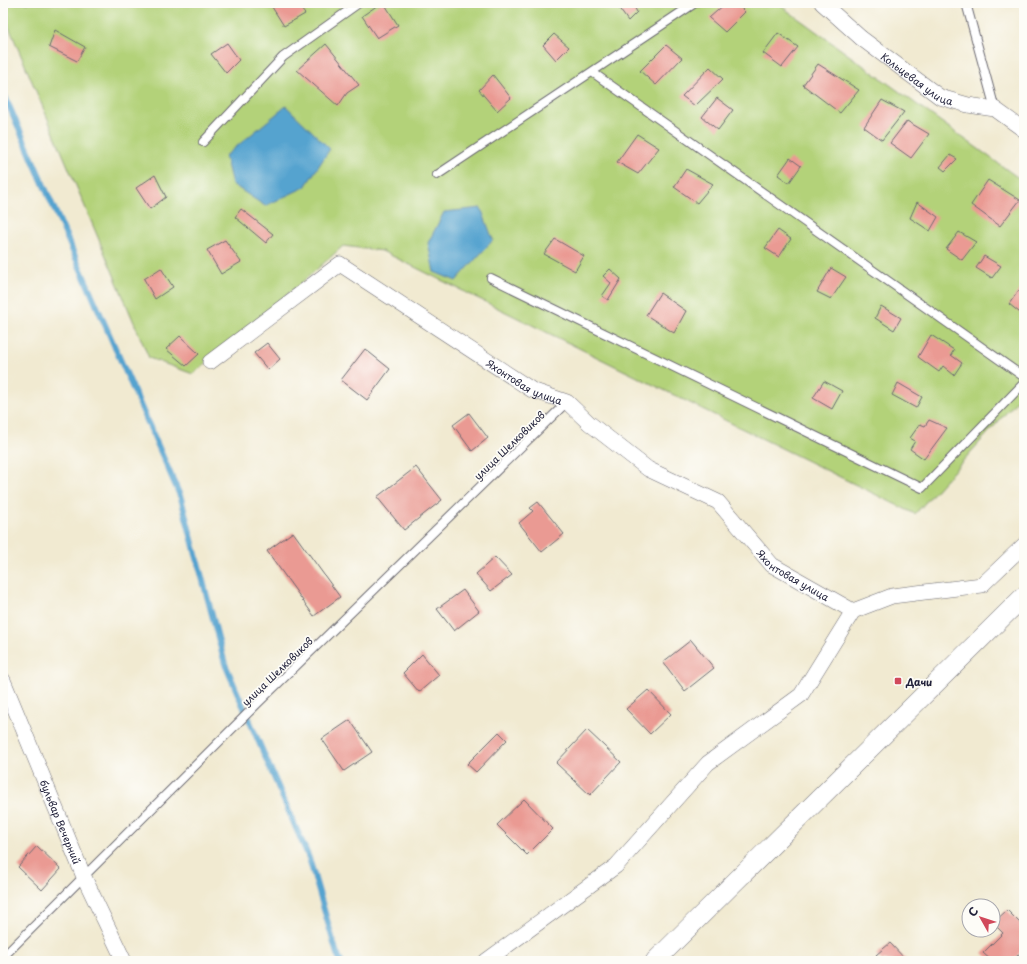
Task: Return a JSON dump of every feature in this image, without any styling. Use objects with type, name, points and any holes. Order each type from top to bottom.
[{"type":"street","name":"Кольцевая улица","points":[[822,3],[861,38],[940,97],[968,105],[995,109],[1024,130]]},
{"type":"street","name":"Яхонтовая улица","points":[[210,362],[340,264],[532,390],[567,402],[589,423],[648,469],[718,502],[772,565],[853,611]]},
{"type":"street","points":[[486,961],[616,866],[708,763],[801,695],[853,611],[892,596],[982,585],[1024,545]]},
{"type":"street","points":[[655,961],[1024,596]]},
{"type":"street","name":"бульвар Вечерний","points":[[3,680],[84,877],[124,961]]},
{"type":"lane","points":[[203,142],[283,57],[359,3]]},
{"type":"lane","points":[[437,175],[696,3]]},
{"type":"lane","points":[[966,3],[995,109]]},
{"type":"lane","points":[[592,72],[1024,377]]},
{"type":"lane","points":[[491,278],[922,488],[1024,383]]},
{"type":"lane","name":"улица Шелковиков","points":[[3,957],[257,704],[567,402]]},
{"type":"green space","points":[[3,3],[777,3],[1024,182],[1024,393],[915,514],[382,251],[343,246],[193,374],[149,358],[3,13]]},
{"type":"water","points":[[286,106],[330,149],[305,187],[265,206],[232,184],[225,156]]},
{"type":"water","points":[[481,208],[493,240],[456,281],[434,272],[428,243],[444,212]]},
{"type":"building","points":[[278,3],[296,3],[305,14],[284,26],[272,7]]},
{"type":"building","points":[[381,3],[384,3],[398,25],[377,38],[362,16]]},
{"type":"building","points":[[622,3],[632,3],[637,12],[628,21],[618,7]]},
{"type":"building","points":[[726,3],[736,3],[745,12],[725,32],[709,18]]},
{"type":"building","points":[[55,30],[85,47],[77,61],[49,47]]},
{"type":"building","points":[[778,33],[798,47],[782,67],[763,53]]},
{"type":"building","points":[[554,34],[569,47],[556,60],[543,45]]},
{"type":"building","points":[[227,43],[239,60],[226,73],[211,54]]},
{"type":"building","points":[[326,44],[359,85],[347,93],[338,106],[297,70]]},
{"type":"building","points":[[666,45],[682,58],[656,85],[640,71]]},
{"type":"building","points":[[818,64],[859,90],[840,113],[803,85]]},
{"type":"building","points":[[710,67],[723,79],[695,106],[682,96]]},
{"type":"building","points":[[493,75],[511,98],[497,111],[479,90]]},
{"type":"building","points":[[717,98],[733,110],[718,130],[702,117]]},
{"type":"building","points":[[882,100],[904,112],[882,140],[864,127]]},
{"type":"building","points":[[907,121],[929,134],[911,158],[890,143]]},
{"type":"building","points":[[637,134],[659,148],[638,174],[617,162]]},
{"type":"building","points":[[950,155],[957,159],[945,171],[940,167]]},
{"type":"building","points":[[790,158],[801,166],[789,183],[778,175]]},
{"type":"building","points":[[686,169],[713,184],[697,203],[674,187]]},
{"type":"building","points":[[155,175],[166,197],[150,209],[136,188]]},
{"type":"building","points":[[988,180],[1020,200],[1000,226],[971,205]]},
{"type":"building","points":[[917,202],[938,217],[930,231],[910,218]]},
{"type":"building","points":[[241,209],[273,234],[266,243],[235,217]]},
{"type":"building","points":[[778,230],[791,239],[779,257],[765,248]]},
{"type":"building","points":[[959,232],[976,242],[962,260],[946,249]]},
{"type":"building","points":[[555,239],[584,256],[575,271],[544,254]]},
{"type":"building","points":[[225,240],[241,262],[221,274],[207,250]]},
{"type":"building","points":[[984,256],[1001,266],[992,278],[976,268]]},
{"type":"building","points":[[161,268],[173,287],[155,299],[144,279]]},
{"type":"building","points":[[831,268],[846,277],[831,299],[817,292]]},
{"type":"building","points":[[610,269],[621,279],[608,300],[602,296],[611,283],[603,276]]},
{"type":"building","points":[[1019,290],[1024,294],[1024,316],[1009,304]]},
{"type":"building","points":[[660,293],[686,311],[674,333],[646,315]]},
{"type":"building","points":[[881,306],[901,318],[894,330],[875,318]]},
{"type":"building","points":[[931,335],[954,350],[951,355],[962,363],[954,375],[943,366],[939,372],[918,357]]},
{"type":"building","points":[[180,336],[199,354],[186,366],[166,349]]},
{"type":"building","points":[[267,343],[280,359],[268,370],[254,353]]},
{"type":"building","points":[[365,349],[390,369],[367,400],[341,380]]},
{"type":"building","points":[[824,381],[842,391],[832,409],[813,398]]},
{"type":"building","points":[[898,383],[922,397],[916,408],[892,395]]},
{"type":"building","points":[[469,413],[488,438],[472,451],[453,425]]},
{"type":"building","points":[[929,420],[947,428],[924,459],[910,449],[915,441],[910,438],[920,424],[925,426]]},
{"type":"building","points":[[416,467],[442,500],[404,530],[377,497]]},
{"type":"building","points":[[538,502],[564,534],[542,552],[519,523],[533,511],[530,508]]},
{"type":"building","points":[[293,532],[340,597],[314,616],[267,551]]},
{"type":"building","points":[[495,557],[512,575],[491,591],[476,574]]},
{"type":"building","points":[[463,590],[479,611],[454,631],[437,609]]},
{"type":"building","points":[[691,640],[714,668],[685,691],[663,662]]},
{"type":"building","points":[[422,654],[439,675],[419,692],[403,673]]},
{"type":"building","points":[[648,690],[671,714],[650,734],[626,709]]},
{"type":"building","points":[[350,720],[372,752],[344,771],[322,739]]},
{"type":"building","points":[[587,730],[621,762],[590,795],[556,763]]},
{"type":"building","points":[[499,732],[507,740],[476,772],[467,764]]},
{"type":"building","points":[[524,799],[553,829],[527,855],[497,825]]},
{"type":"building","points":[[37,846],[61,869],[42,890],[18,867]]},
{"type":"building","points":[[1007,910],[1024,927],[1024,949],[1012,961],[992,961],[983,953],[998,938],[1001,938],[1003,933],[1001,931],[1001,916]]},
{"type":"building","points":[[890,943],[907,961],[882,961],[876,955]]},
{"type":"waterway","points":[[3,92],[181,498],[225,664],[309,858],[337,954],[341,961]]},
{"type":"place","name":"Дачи","points":[[898,681]]}]
